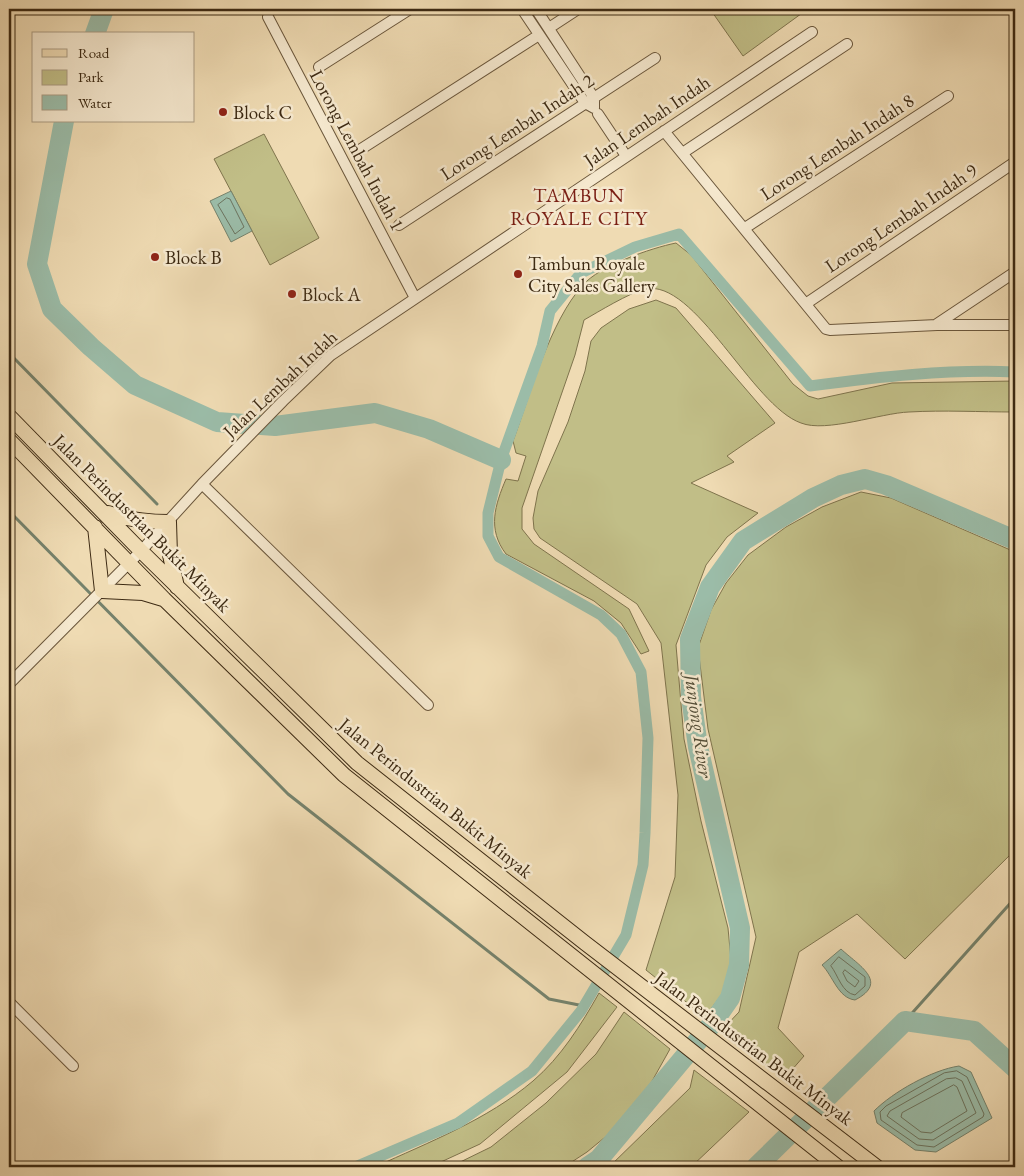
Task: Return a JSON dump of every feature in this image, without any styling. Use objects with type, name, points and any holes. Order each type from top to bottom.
[{"type":"main road","name":"Jalan Perindustrian Bukit Minyak","points":[[9,416],[105,512],[141,552],[357,763],[585,943],[877,1167]]},
{"type":"main road","name":"Jalan Perindustrian Bukit Minyak","points":[[9,440],[164,599],[344,775],[834,1164]]},
{"type":"main road","points":[[105,512],[133,520],[169,522],[170,555],[177,587]]},
{"type":"main road","points":[[95,527],[101,561],[97,595],[144,593],[164,599]]},
{"type":"street","points":[[319,67],[410,9]]},
{"type":"street","points":[[522,9],[539,35],[590,100]]},
{"type":"street","points":[[536,9],[590,100]]},
{"type":"street","points":[[549,28],[578,9]]},
{"type":"street","name":"Lorong Lembah Indah 1","points":[[268,17],[415,298]]},
{"type":"street","name":"Jalan Lembah Indah","points":[[9,684],[141,552],[202,484],[284,400],[331,355],[812,32]]},
{"type":"street","points":[[358,151],[539,35]]},
{"type":"street","points":[[684,152],[847,44]]},
{"type":"street","name":"Lorong Lembah Indah 2","points":[[399,225],[655,58]]},
{"type":"street","name":"Lorong Lembah Indah 8","points":[[745,228],[948,96]]},
{"type":"street","points":[[598,114],[626,156]]},
{"type":"street","points":[[664,130],[807,303],[826,329],[937,325],[1015,325]]},
{"type":"street","name":"Lorong Lembah Indah 9","points":[[807,303],[1015,162]]},
{"type":"street","points":[[937,325],[1015,272]]},
{"type":"street","points":[[202,484],[428,705]]},
{"type":"street","points":[[9,1002],[72,1066]]},
{"type":"green space","points":[[710,9],[800,9],[805,11],[743,56]]},
{"type":"green space","points":[[264,134],[319,238],[270,265],[214,159]]},
{"type":"green space","points":[[676,243],[691,255],[793,384],[808,396],[818,399],[892,383],[1015,381],[1015,412],[909,412],[824,426],[801,423],[782,412],[763,393],[703,322],[684,303],[664,291],[645,289],[638,291],[584,320],[575,355],[522,508],[522,529],[534,544],[629,609],[649,651],[641,654],[621,623],[594,601],[506,554],[496,535],[495,517],[496,508],[506,479],[518,481],[526,456],[516,453],[513,441],[542,359],[571,300],[583,285],[601,271],[640,253]]},
{"type":"green space","points":[[656,300],[676,308],[775,423],[727,456],[734,462],[691,483],[758,513],[727,537],[706,565],[676,645],[684,739],[701,821],[728,928],[731,960],[725,990],[705,1017],[646,970],[675,877],[678,795],[661,643],[637,604],[540,538],[534,529],[533,518],[538,491],[568,422],[585,371],[591,341],[601,328],[629,309]]},
{"type":"green space","points":[[861,492],[891,498],[1015,552],[1015,850],[905,959],[857,914],[799,952],[778,1028],[804,1056],[784,1079],[722,1030],[739,1012],[756,937],[708,729],[698,648],[711,610],[726,583],[748,555],[786,527],[822,507]]},
{"type":"green space","points":[[599,993],[617,1007],[567,1072],[480,1144],[430,1167],[375,1167],[477,1119],[515,1095],[553,1062],[578,1029]]},
{"type":"green space","points":[[624,1012],[670,1049],[642,1099],[615,1129],[587,1152],[564,1167],[450,1167],[491,1147],[546,1103],[596,1054]]},
{"type":"green space","points":[[694,1070],[749,1112],[691,1167],[609,1167],[690,1088]]},
{"type":"water","points":[[231,191],[252,231],[231,242],[210,201]]},
{"type":"water","points":[[841,949],[862,967],[870,980],[870,987],[855,1000],[840,991],[822,965]]},
{"type":"water","points":[[959,1066],[971,1072],[992,1118],[936,1152],[915,1150],[877,1123],[874,1111],[902,1089],[937,1072]]},
{"type":"waterway","points":[[96,32],[104,9]]},
{"type":"waterway","points":[[64,122],[37,264],[52,309],[91,347],[135,385],[217,422],[275,426],[375,413],[429,429],[501,460]]},
{"type":"waterway","points":[[355,1167],[458,1123],[532,1071],[581,1011],[626,935],[643,865],[645,833],[648,738],[641,672],[621,634],[601,615],[499,557],[488,536],[488,513],[501,460],[542,346],[550,311],[581,273],[635,247],[679,234],[810,386],[938,373],[1015,372]]},
{"type":"waterway","points":[[9,353],[157,504]]},
{"type":"waterway","name":"Junjong River","points":[[587,1167],[599,1159],[712,1024],[730,998],[739,965],[740,928],[698,747],[691,697],[690,639],[710,587],[743,541],[813,498],[841,485],[865,479],[886,485],[1015,540]]},
{"type":"waterway","points":[[9,511],[288,794],[549,999],[584,1006]]},
{"type":"waterway","points":[[905,1021],[1015,898]]},
{"type":"waterway","points":[[756,1167],[905,1021],[974,1031],[1015,1068]]},
{"type":"place","name":"Block C","points":[[223,112]]},
{"type":"place","name":"Block B","points":[[155,257]]},
{"type":"place","name":"Tambun Royale City Sales Gallery","points":[[518,274]]},
{"type":"place","name":"Block A","points":[[292,294]]},
{"type":"district","name":"TAMBUN ROYALE CITY","points":[[579,206]]}]
